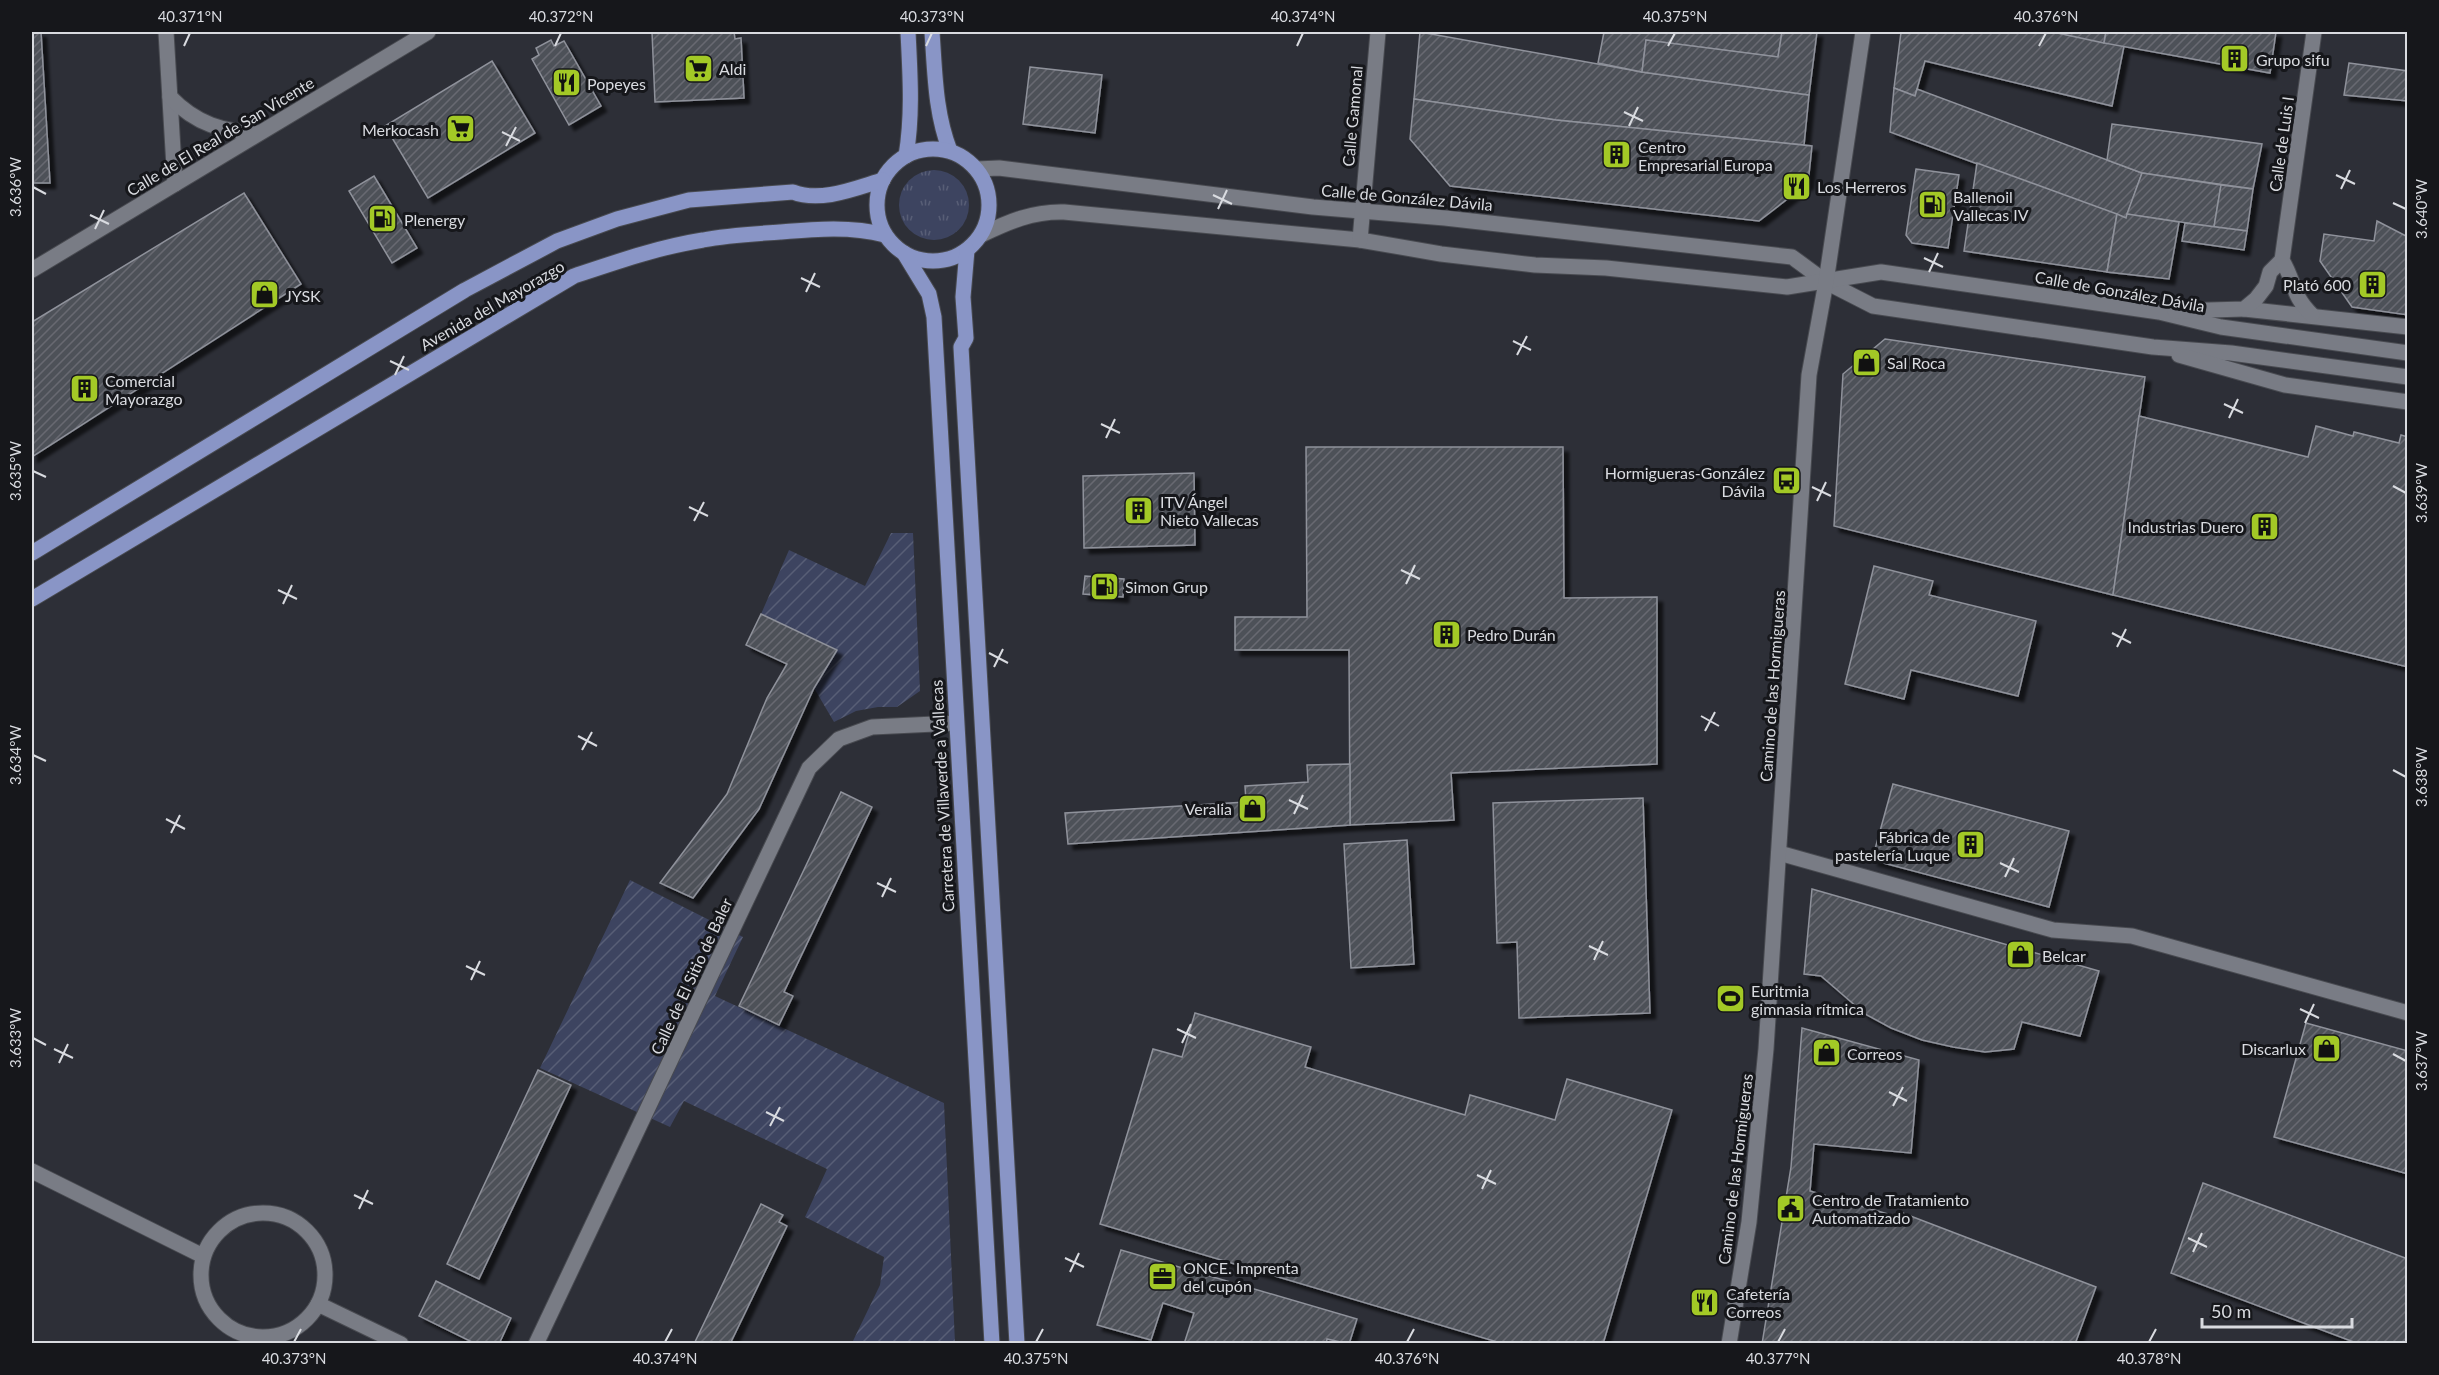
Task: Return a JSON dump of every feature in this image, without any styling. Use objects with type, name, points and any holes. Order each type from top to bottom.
[{"type":"main road","points":[[906,156],[910,134],[911,84],[908,32]]},
{"type":"main road","points":[[933,32],[938,110],[941,127],[950,151]]},
{"type":"main road","points":[[935,148],[950,151],[966,159],[977,169],[986,184],[990,201],[988,219],[981,235],[967,250],[952,258],[936,261],[919,260],[904,253],[885,235],[878,217],[877,199],[883,180],[895,163],[920,150],[935,148]]},
{"type":"main road","name":"Avenida del Mayorazgo","points":[[32,553],[465,290],[558,241],[617,219],[689,200],[794,192],[804,196],[833,194],[883,180]]},
{"type":"main road","name":"Avenida del Mayorazgo","points":[[32,599],[574,276],[628,258],[719,238],[841,229],[865,230],[885,235]]},
{"type":"main road","points":[[967,250],[963,297],[966,338],[961,347],[1017,1344]]},
{"type":"main road","name":"Carretera de Villaverde a Vallecas","points":[[904,253],[929,294],[934,317],[992,1344]]},
{"type":"street","points":[[166,32],[175,184]]},
{"type":"street","name":"Calle de El Real de San Vicente","points":[[32,270],[428,32]]},
{"type":"street","name":"Calle Gamonal","points":[[1360,240],[1378,32]]},
{"type":"street","name":"Camino de las Hormigueras","points":[[1729,1344],[1749,1222],[1766,1049],[1809,375],[1826,282],[1863,32]]},
{"type":"street","name":"Calle de Luis I","points":[[2244,309],[2256,299],[2266,286],[2270,272],[2282,260],[2314,32]]},
{"type":"street","points":[[170,97],[183,110],[209,126],[239,133],[260,133]]},
{"type":"street","name":"Calle de González Dávila","points":[[977,169],[999,168],[1313,207],[1362,210],[1791,256],[1826,282],[1873,306],[2153,347],[2231,353],[2408,377]]},
{"type":"street","name":"Calle de González Dávila","points":[[981,235],[1022,218],[1054,212],[1360,240],[1441,254],[1535,265],[1606,268],[1787,287],[1881,272],[2159,312],[2221,327],[2408,353]]},
{"type":"street","name":"Calle de Luis I","points":[[2282,260],[2292,277],[2292,289],[2300,303],[2312,315]]},
{"type":"street","points":[[2159,312],[2244,309],[2408,327]]},
{"type":"street","name":"Calle de González Dávila","points":[[2153,347],[2285,385],[2408,402]]},
{"type":"street","name":"Calle de El Sitio de Baler","points":[[536,1344],[809,768],[839,739],[872,727],[956,723]]},
{"type":"street","points":[[1779,853],[2053,930],[2132,936],[2408,1013]]},
{"type":"street","points":[[32,1171],[203,1256]]},
{"type":"street","points":[[267,1212],[287,1217],[304,1227],[317,1244],[321,1254],[325,1284],[318,1304],[307,1319],[282,1334],[233,1337],[210,1308],[203,1292],[200,1274],[203,1256],[213,1238],[227,1223],[246,1214],[267,1212]]},
{"type":"street","points":[[318,1304],[401,1344]]},
{"type":"green space","points":[[934,170],[953,176],[963,186],[969,205],[963,224],[953,234],[934,240],[915,234],[905,224],[899,205],[905,186],[915,176]]},
{"type":"green space","points":[[891,533],[913,533],[920,691],[897,707],[878,707],[856,711],[834,722],[814,688],[837,650],[761,614],[789,550],[865,586]]},
{"type":"green space","points":[[630,880],[743,937],[715,996],[944,1103],[955,1343],[852,1343],[880,1285],[884,1257],[805,1217],[827,1169],[684,1101],[670,1127],[540,1068]]},
{"type":"building","points":[[32,32],[41,32],[50,183],[32,183]]},
{"type":"building","name":"Aldi","points":[[652,32],[734,32],[735,39],[741,38],[744,98],[655,102]]},
{"type":"building","points":[[1420,32],[1642,72],[1809,95],[1804,145],[1556,120],[1414,99]]},
{"type":"building","points":[[1604,32],[1782,32],[1778,57],[1646,40],[1642,72],[1598,63]]},
{"type":"building","points":[[1782,32],[1817,32],[1809,95],[1642,72],[1646,40],[1778,57]]},
{"type":"building","points":[[1901,32],[2053,32],[2124,46],[2112,106],[1925,61],[1915,96],[1894,88]]},
{"type":"building","points":[[2053,32],[2106,32],[2104,43]]},
{"type":"building","name":"Grupo sifu","points":[[2106,32],[2276,32],[2270,73],[2104,43]]},
{"type":"building","name":"Popeyes","points":[[551,40],[554,46],[564,41],[601,106],[569,125],[532,59],[539,55],[536,48]]},
{"type":"building","name":"Merkocash","points":[[492,61],[535,133],[428,198],[385,126]]},
{"type":"building","points":[[2349,63],[2408,71],[2408,101],[2344,95]]},
{"type":"building","points":[[1030,67],[1102,75],[1095,133],[1023,124]]},
{"type":"building","points":[[1894,88],[1915,96],[1917,89],[2142,173],[2126,218],[1890,132]]},
{"type":"building","name":"Centro Empresarial Europa","points":[[1414,99],[1556,120],[1812,146],[1808,183],[1759,221],[1450,186],[1410,139]]},
{"type":"building","points":[[2112,124],[2262,144],[2253,189],[2142,173],[2107,160]]},
{"type":"building","points":[[1977,163],[2117,214],[2107,272],[1964,251]]},
{"type":"building","name":"Ballenoil Vallecas IV","points":[[1916,169],[1959,175],[1948,248],[1912,243],[1906,235]]},
{"type":"building","points":[[2142,173],[2221,185],[2214,227],[2127,214]]},
{"type":"building","name":"Plenergy","points":[[374,176],[417,248],[392,263],[349,191]]},
{"type":"building","points":[[2221,185],[2253,189],[2247,231],[2214,227]]},
{"type":"building","name":"Comercial Mayorazgo","points":[[244,193],[301,284],[32,457],[32,322]]},
{"type":"building","points":[[2117,214],[2126,218],[2127,214],[2179,222],[2169,279],[2107,272]]},
{"type":"building","name":"Plató 600","points":[[2377,221],[2408,237],[2408,315],[2352,307],[2320,261],[2324,234],[2374,241]]},
{"type":"building","points":[[2185,223],[2247,231],[2244,250],[2182,241]]},
{"type":"building","points":[[1885,339],[2145,377],[2113,595],[1834,526],[1843,374]]},
{"type":"building","name":"Industrias Duero","points":[[2139,416],[2308,457],[2316,426],[2353,436],[2354,432],[2399,443],[2401,435],[2408,437],[2408,667],[2113,595]]},
{"type":"building","name":"Pedro Durán","points":[[1306,447],[1563,447],[1564,598],[1657,597],[1657,764],[1451,773],[1454,820],[1350,825],[1349,650],[1235,650],[1235,617],[1307,617]]},
{"type":"building","name":"ITV Ángel Nieto Vallecas","points":[[1194,473],[1195,545],[1084,548],[1083,476]]},
{"type":"building","points":[[1874,566],[1933,581],[1929,595],[2036,621],[2018,696],[1911,670],[1904,699],[1845,684]]},
{"type":"building","name":"Simon Grup","points":[[1085,576],[1124,579],[1123,597],[1083,594]]},
{"type":"building","points":[[761,614],[837,650],[814,688],[759,809],[693,898],[660,883],[727,794],[767,698],[787,664],[746,645]]},
{"type":"building","name":"Veralia","points":[[1350,764],[1350,825],[1068,844],[1065,813],[1246,802],[1245,786],[1308,782],[1307,765]]},
{"type":"building","name":"Fábrica de pastelería Luque","points":[[1893,784],[2069,831],[2049,907],[1872,860]]},
{"type":"building","points":[[841,792],[872,807],[784,992],[793,996],[779,1025],[739,1006]]},
{"type":"building","points":[[1643,798],[1650,1013],[1519,1018],[1517,942],[1497,943],[1493,803]]},
{"type":"building","points":[[1407,840],[1414,964],[1351,968],[1344,844]]},
{"type":"building","points":[[1812,889],[2099,971],[2080,1036],[2022,1022],[2014,1049],[1985,1052],[1922,1040],[1891,1028],[1865,1014],[1821,976],[1804,974]]},
{"type":"building","points":[[1195,1013],[1311,1047],[1305,1067],[1465,1115],[1470,1095],[1555,1120],[1567,1079],[1672,1110],[1603,1344],[1504,1344],[1100,1224],[1153,1049],[1182,1057]]},
{"type":"building","points":[[2306,1023],[2408,1051],[2408,1174],[2274,1137]]},
{"type":"building","points":[[1802,1028],[1919,1060],[1911,1153],[1814,1144],[1810,1191],[1898,1217],[1900,1212],[2096,1287],[2075,1344],[1762,1344],[1791,1167]]},
{"type":"building","points":[[538,1070],[571,1085],[479,1279],[447,1264]]},
{"type":"building","points":[[2203,1183],[2408,1259],[2408,1344],[2359,1344],[2171,1273]]},
{"type":"building","points":[[761,1204],[783,1215],[779,1222],[787,1226],[730,1344],[694,1344]]},
{"type":"building","name":"ONCE. Imprenta del cupón","points":[[1121,1250],[1357,1319],[1349,1344],[1327,1339],[1326,1344],[1184,1344],[1194,1313],[1163,1303],[1151,1340],[1097,1325]]},
{"type":"building","points":[[436,1281],[511,1318],[499,1344],[476,1344],[419,1316]]},
{"type":"place","name":"Grupo sifu","points":[[2235,59]]},
{"type":"place","name":"Aldi","points":[[698,68]]},
{"type":"place","name":"Popeyes","points":[[566,83]]},
{"type":"place","name":"Merkocash","points":[[460,129]]},
{"type":"place","name":"Centro Empresarial Europa","points":[[1617,155]]},
{"type":"place","name":"Los Herreros","points":[[1796,186]]},
{"type":"place","name":"Ballenoil Vallecas IV","points":[[1932,205]]},
{"type":"place","name":"Plenergy","points":[[383,219]]},
{"type":"place","name":"Plató 600","points":[[2372,284]]},
{"type":"place","name":"JYSK","points":[[264,295]]},
{"type":"place","name":"Sal Roca","points":[[1866,362]]},
{"type":"place","name":"Comercial Mayorazgo","points":[[84,389]]},
{"type":"place","name":"Hormigueras-González Dávila","points":[[1786,481]]},
{"type":"place","name":"ITV Ángel Nieto Vallecas","points":[[1139,510]]},
{"type":"place","name":"Industrias Duero","points":[[2265,526]]},
{"type":"place","name":"Simon Grup","points":[[1104,586]]},
{"type":"place","name":"Pedro Durán","points":[[1446,634]]},
{"type":"place","name":"Veralia","points":[[1253,808]]},
{"type":"place","name":"Fábrica de pastelería Luque","points":[[1971,845]]},
{"type":"place","name":"Belcar","points":[[2021,955]]},
{"type":"place","name":"Euritmia gimnasia rítmica","points":[[1730,999]]},
{"type":"place","name":"Discarlux","points":[[2327,1048]]},
{"type":"place","name":"Correos","points":[[1826,1053]]},
{"type":"place","name":"Centro de Tratamiento Automatizado","points":[[1791,1208]]},
{"type":"place","name":"ONCE. Imprenta del cupón","points":[[1162,1276]]},
{"type":"place","name":"Cafetería Correos","points":[[1705,1302]]}]
